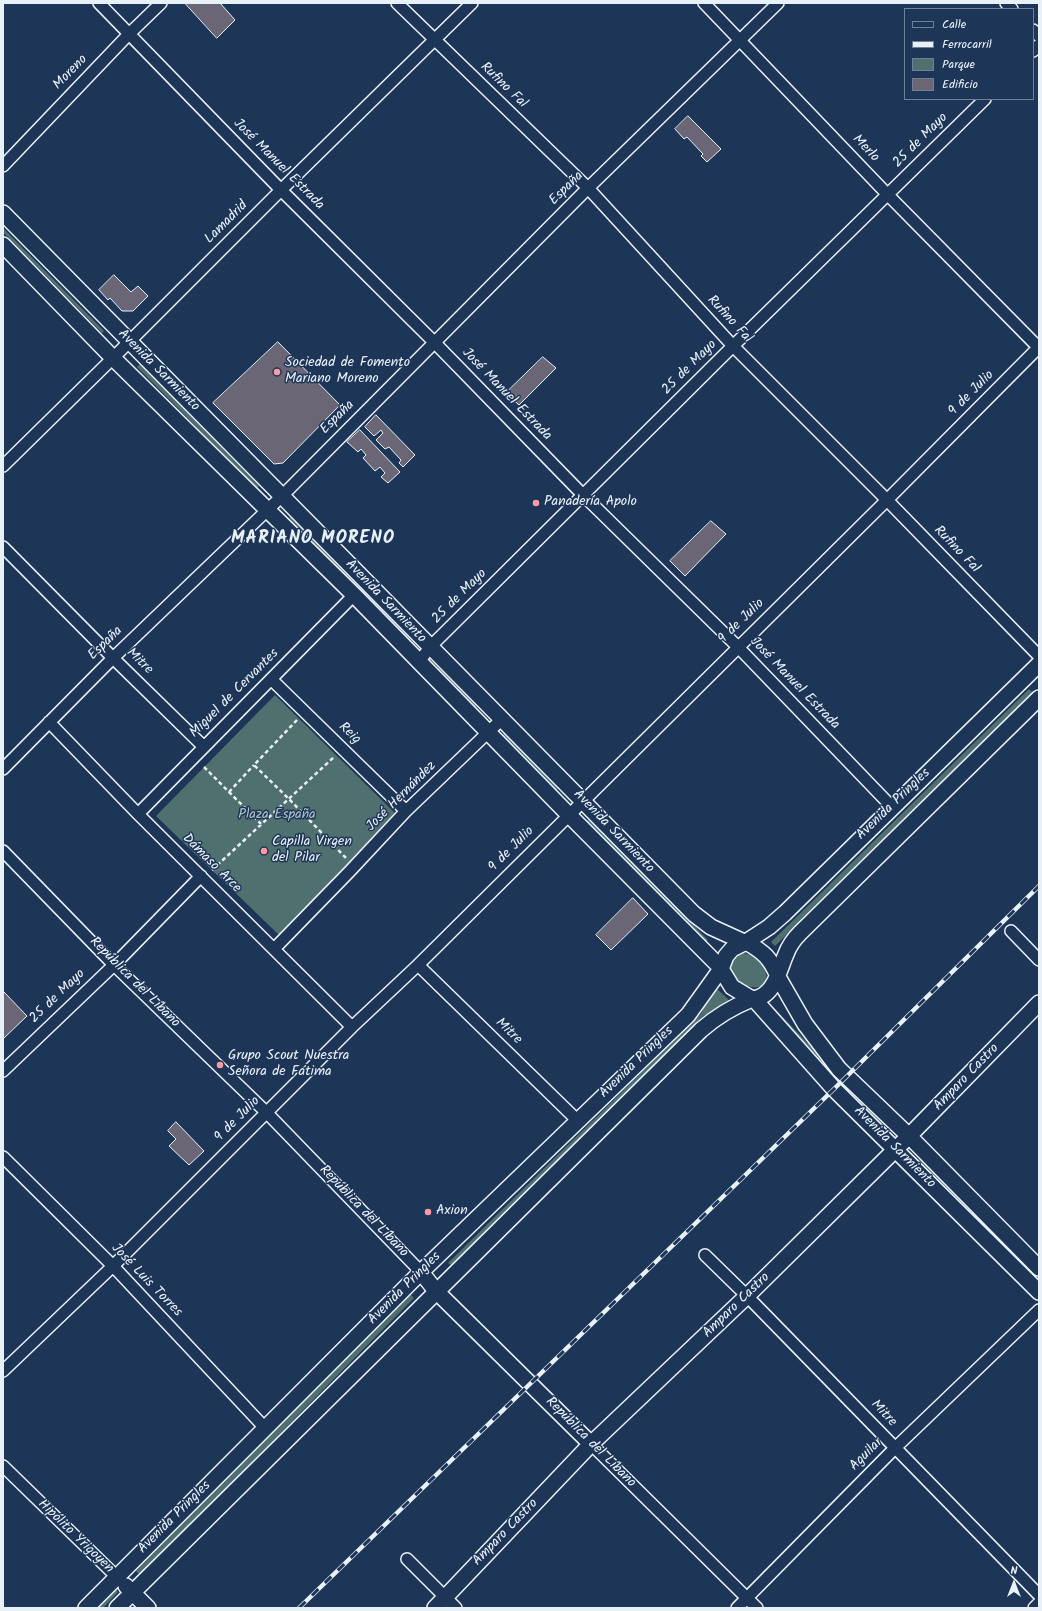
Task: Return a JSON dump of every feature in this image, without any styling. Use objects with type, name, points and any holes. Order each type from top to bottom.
[{"type":"main road","name":"Avenida Sarmiento","points":[[3,213],[430,648],[694,914],[710,927],[745,942]]},
{"type":"main road","name":"Avenida Sarmiento","points":[[3,245],[113,358],[354,595],[568,815],[721,968]]},
{"type":"main road","name":"Avenida Pringles","points":[[745,942],[769,927],[785,913],[1039,664]]},
{"type":"main road","name":"Avenida Pringles","points":[[778,977],[786,954],[800,933],[1039,698]]},
{"type":"main road","points":[[745,942],[765,954],[772,962],[778,977],[763,995],[753,999],[732,987],[721,968],[726,956],[732,949],[745,942]]},
{"type":"main road","name":"Avenida Pringles","points":[[86,1608],[421,1272],[577,1120],[688,1015],[721,968]]},
{"type":"main road","name":"Avenida Sarmiento","points":[[778,977],[805,1024],[839,1069],[909,1136],[1039,1268]]},
{"type":"main road","name":"Avenida Sarmiento","points":[[753,999],[834,1089],[1039,1292]]},
{"type":"main road","name":"Avenida Pringles","points":[[117,1608],[701,1030],[722,1013],[753,999]]},
{"type":"main road","name":"Amparo Castro","points":[[434,1608],[591,1444],[747,1296],[909,1136],[1039,1004]]},
{"type":"main road","name":"República del Líbano","points":[[421,1272],[436,1291],[591,1444]]},
{"type":"main road","name":"Hipólito Yrigoyen","points":[[117,1577],[148,1608]]},
{"type":"street","name":"José Manuel Estrada","points":[[99,3],[281,190],[435,343],[583,496],[738,647],[892,807]]},
{"type":"street","name":"Moreno","points":[[3,166],[129,34],[161,3]]},
{"type":"street","name":"Rufino Fal","points":[[397,3],[588,188],[732,346],[888,500],[1039,656]]},
{"type":"street","name":"Lamadrid","points":[[3,466],[472,3]]},
{"type":"street","name":"Merlo","points":[[704,3],[1039,348]]},
{"type":"street","name":"España","points":[[3,769],[113,658],[282,496],[588,188],[778,3]]},
{"type":"street","name":"25 de Mayo","points":[[419,662],[430,648],[732,346],[984,100]]},
{"type":"street","name":"9 de Julio","points":[[3,1372],[113,1266],[352,1027],[418,965],[582,801],[888,500],[1039,348]]},
{"type":"street","name":"Mitre","points":[[3,547],[204,747]]},
{"type":"street","name":"Miguel de Cervantes","points":[[138,814],[354,595]]},
{"type":"street","name":"Reig","points":[[271,678],[406,811]]},
{"type":"street","name":"José Hernández","points":[[274,949],[406,811],[502,719]]},
{"type":"street","name":"Dámaso Arce","points":[[49,722],[138,814],[352,1027]]},
{"type":"street","name":"República del Líbano","points":[[3,851],[114,964],[267,1113],[421,1272]]},
{"type":"street","name":"25 de Mayo","points":[[3,1071],[114,964],[201,876]]},
{"type":"street","points":[[1011,931],[1039,960]]},
{"type":"street","name":"Mitre","points":[[418,965],[577,1120]]},
{"type":"street","name":"José Luis Torres","points":[[3,1157],[113,1266],[265,1428]]},
{"type":"street","name":"Mitre","points":[[705,1255],[747,1296],[1039,1595]]},
{"type":"street","name":"Aguilar","points":[[736,1608],[895,1448],[1039,1310]]},
{"type":"street","name":"República del Líbano","points":[[591,1444],[757,1608]]},
{"type":"street","name":"Hipólito Yrigoyen","points":[[3,1466],[117,1577]]},
{"type":"street","points":[[407,1559],[456,1608]]},
{"type":"street","points":[[1034,1608],[1039,1603]]},
{"type":"path","points":[[229,792],[254,764],[299,719]]},
{"type":"path","points":[[212,870],[336,755]]},
{"type":"path","points":[[254,764],[289,798],[350,862]]},
{"type":"path","points":[[204,767],[261,824]]},
{"type":"green space","points":[[3,228],[104,331],[102,333],[3,232]]},
{"type":"green space","points":[[140,364],[259,486],[257,488],[137,367]]},
{"type":"green space","points":[[291,516],[410,638],[408,640],[289,518]]},
{"type":"green space","points":[[439,667],[477,706],[475,708],[437,669]]},
{"type":"green space","points":[[1029,689],[1033,693],[775,946],[771,942]]},
{"type":"green space","name":"Plaza España","points":[[275,695],[397,815],[279,935],[156,816]]},
{"type":"green space","points":[[504,733],[558,789],[556,791],[502,736]]},
{"type":"green space","points":[[589,819],[708,940],[706,942],[586,821]]},
{"type":"green space","points":[[741,953],[753,956],[762,965],[767,978],[763,985],[757,987],[750,986],[736,978],[732,972],[731,965],[733,959]]},
{"type":"green space","points":[[714,986],[730,1001],[703,1016],[451,1265],[448,1263],[701,1014]]},
{"type":"green space","points":[[773,1007],[827,1063],[825,1065],[771,1010]]},
{"type":"green space","points":[[844,1082],[886,1124],[884,1126],[842,1084]]},
{"type":"green space","points":[[921,1158],[1039,1278],[1039,1282],[919,1160]]},
{"type":"green space","points":[[410,1294],[414,1298],[140,1575],[136,1571]]},
{"type":"green space","points":[[115,1588],[118,1592],[103,1608],[95,1608]]},
{"type":"building","points":[[185,3],[220,3],[235,20],[217,38]]},
{"type":"building","points":[[688,116],[721,149],[707,162],[701,156],[703,154],[687,137],[684,139],[675,129]]},
{"type":"building","points":[[114,275],[131,292],[138,286],[148,296],[133,311],[122,311],[110,298],[108,300],[99,290]]},
{"type":"building","name":"Sociedad de Fomento Mariano Moreno","points":[[278,342],[340,405],[283,463],[274,464],[213,403]]},
{"type":"building","points":[[543,357],[556,368],[519,405],[506,393]]},
{"type":"building","points":[[376,415],[415,455],[403,467],[399,463],[401,460],[389,447],[385,449],[376,440],[383,433],[381,430],[374,436],[365,427]]},
{"type":"building","points":[[360,430],[400,472],[388,483],[381,477],[385,473],[380,467],[375,471],[363,458],[366,455],[361,449],[358,452],[347,442]]},
{"type":"building","points":[[711,521],[726,534],[685,576],[670,561]]},
{"type":"building","points":[[633,898],[648,914],[611,950],[596,935]]},
{"type":"building","points":[[3,991],[27,1016],[4,1038],[3,1037]]},
{"type":"building","points":[[176,1122],[204,1151],[189,1165],[169,1146],[176,1139],[168,1131]]},
{"type":"railway","points":[[299,1608],[834,1089],[1039,886]]},
{"type":"place","name":"Sociedad de Fomento Mariano Moreno","points":[[277,372]]},
{"type":"place","name":"Panadería Apolo","points":[[536,503]]},
{"type":"place","name":"Capilla Virgen del Pilar","points":[[264,851]]},
{"type":"place","name":"Grupo Scout Nuestra Señora de Fátima","points":[[220,1065]]},
{"type":"place","name":"Axion","points":[[428,1212]]},
{"type":"district","name":"MARIANO MORENO","points":[[313,540]]}]
